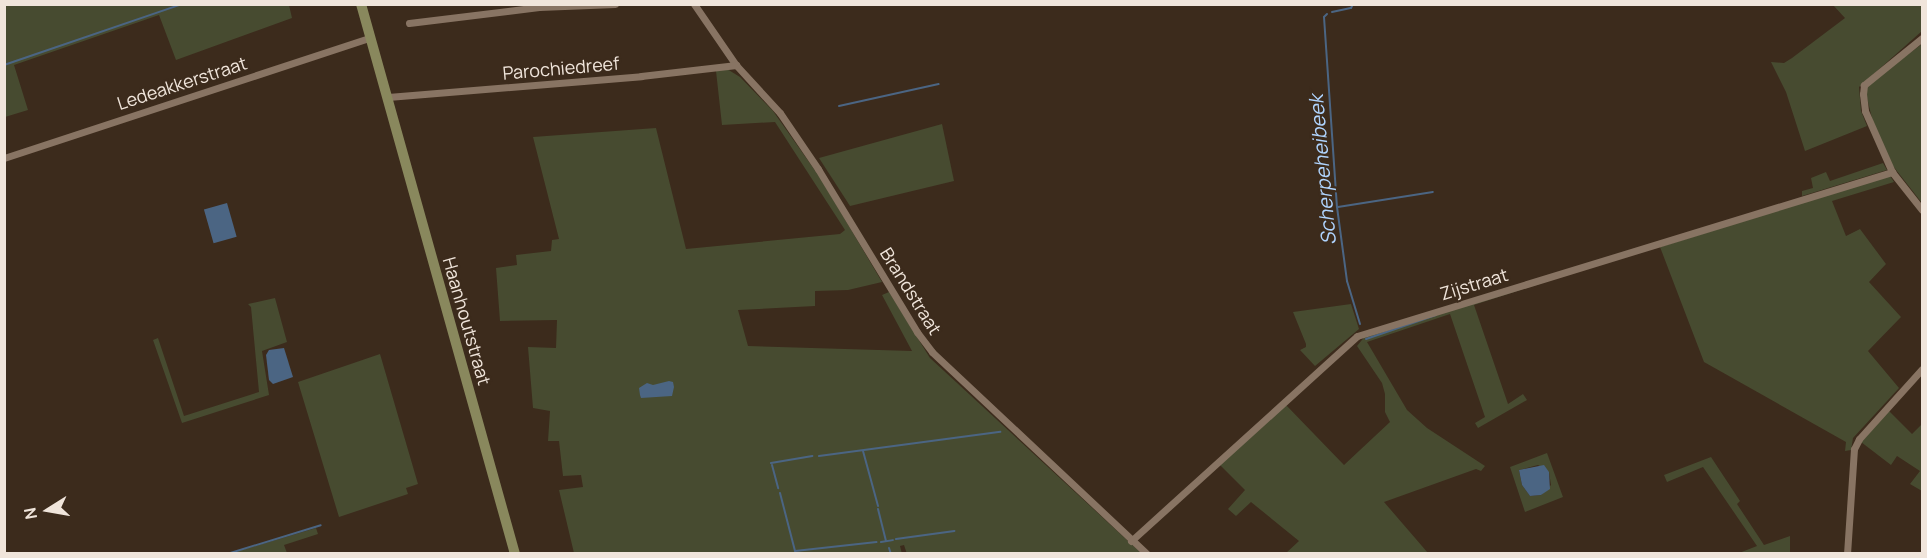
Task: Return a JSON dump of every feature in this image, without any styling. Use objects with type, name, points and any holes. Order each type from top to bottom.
[{"type":"street","name":"Haanhoutstraat","points":[[361,4],[514,554]]},
{"type":"street","points":[[409,23],[539,7],[615,4]]},
{"type":"street","name":"Brandstraat","points":[[694,4],[736,65],[780,112],[932,352],[1146,554]]},
{"type":"street","name":"Ledeakkerstraat","points":[[4,158],[370,38]]},
{"type":"street","points":[[1923,38],[1864,85],[1865,111],[1892,172],[1923,210]]},
{"type":"street","name":"Parochiedreef","points":[[388,97],[641,76],[736,65]]},
{"type":"street","name":"Zijstraat","points":[[1131,541],[1357,336],[1892,172]]},
{"type":"street","points":[[1847,554],[1854,449],[1858,439],[1923,369]]},
{"type":"green space","points":[[5,5],[289,5],[292,18],[176,60],[159,15],[14,65],[28,110],[5,117]]},
{"type":"green space","points":[[1833,5],[1922,5],[1922,31],[1859,87],[1861,111],[1867,126],[1805,151],[1786,92],[1771,62],[1784,63],[1845,18]]},
{"type":"green space","points":[[1922,44],[1922,203],[1893,166],[1873,122],[1866,94],[1868,84]]},
{"type":"green space","points":[[727,69],[740,77],[773,111],[821,179],[882,282],[848,290],[815,291],[815,306],[738,310],[748,346],[912,351],[882,295],[889,292],[930,358],[1141,553],[907,554],[904,545],[900,546],[902,554],[574,553],[559,490],[583,487],[581,475],[563,476],[559,441],[548,441],[550,411],[533,408],[528,347],[556,348],[557,320],[500,321],[496,268],[517,265],[516,255],[551,251],[552,240],[559,239],[533,137],[656,128],[686,249],[840,234],[845,230],[775,122],[722,125],[716,71]]},
{"type":"green space","points":[[942,124],[954,181],[850,206],[819,158]]},
{"type":"green space","points":[[1883,163],[1887,170],[1802,196],[1802,191],[1813,188],[1811,178],[1826,172],[1830,181]]},
{"type":"green space","points":[[1890,176],[1894,182],[1832,201],[1846,236],[1860,229],[1886,264],[1869,282],[1901,317],[1868,351],[1899,388],[1853,438],[1851,450],[1845,451],[1846,442],[1704,362],[1660,247]]},
{"type":"green space","points":[[1614,260],[1474,305],[1508,404],[1523,394],[1527,400],[1478,428],[1475,423],[1485,417],[1450,314],[1367,342],[1407,410],[1427,428],[1485,466],[1481,471],[1476,469],[1384,502],[1428,553],[1286,553],[1299,541],[1251,502],[1236,516],[1228,509],[1245,490],[1220,465],[1286,405],[1344,465],[1390,422],[1385,412],[1385,394],[1382,383],[1357,346],[1366,335]]},
{"type":"green space","points":[[275,298],[287,342],[262,351],[269,395],[182,423],[153,340],[158,338],[184,416],[259,392],[251,307],[248,304]]},
{"type":"green space","points":[[1351,304],[1359,329],[1315,366],[1300,350],[1306,347],[1306,344],[1293,312]]},
{"type":"green space","points":[[380,354],[418,484],[406,488],[408,494],[339,517],[298,382]]},
{"type":"green space","points":[[1889,411],[1912,434],[1922,424],[1922,491],[1910,484],[1920,471],[1897,456],[1891,465],[1861,442]]},
{"type":"green space","points":[[1547,453],[1563,497],[1525,512],[1510,467]],"holes":[[[1538,465],[1549,472],[1551,485],[1541,495],[1530,496],[1522,485],[1519,470]]]},
{"type":"green space","points":[[1711,457],[1740,501],[1737,504],[1764,545],[1790,536],[1790,553],[1739,553],[1757,546],[1703,467],[1667,482],[1664,475]]},
{"type":"green space","points":[[316,528],[318,534],[284,545],[287,553],[232,553]]},
{"type":"water","points":[[227,203],[237,237],[214,243],[204,210]]},
{"type":"water","points":[[284,348],[293,377],[273,384],[269,380],[266,355],[269,350]]},
{"type":"water","points":[[673,382],[674,387],[672,396],[641,398],[639,388],[647,383],[653,385]]},
{"type":"water","points":[[1544,465],[1549,472],[1550,489],[1541,495],[1530,496],[1522,485],[1519,470]]},
{"type":"waterway","points":[[4,65],[182,4]]},
{"type":"waterway","name":"Scherpeheibeek","points":[[1332,12],[1351,8],[1353,4]]},
{"type":"waterway","name":"Scherpeheibeek","points":[[1327,14],[1324,17],[1337,207],[1347,281],[1360,324]]},
{"type":"waterway","points":[[839,106],[939,84]]},
{"type":"waterway","points":[[1338,207],[1433,192]]},
{"type":"waterway","name":"Scherpeheibeek","points":[[1366,339],[1436,315]]},
{"type":"waterway","points":[[819,456],[1000,432]]},
{"type":"waterway","points":[[863,451],[878,506]]},
{"type":"waterway","points":[[771,463],[812,456]]},
{"type":"waterway","points":[[772,465],[778,488]]},
{"type":"waterway","points":[[780,493],[795,551],[877,542]]},
{"type":"waterway","points":[[878,509],[886,541]]},
{"type":"waterway","points":[[227,554],[321,525]]},
{"type":"waterway","points":[[896,539],[954,531]]},
{"type":"waterway","points":[[881,542],[893,540]]},
{"type":"waterway","points":[[889,548],[891,554]]}]
